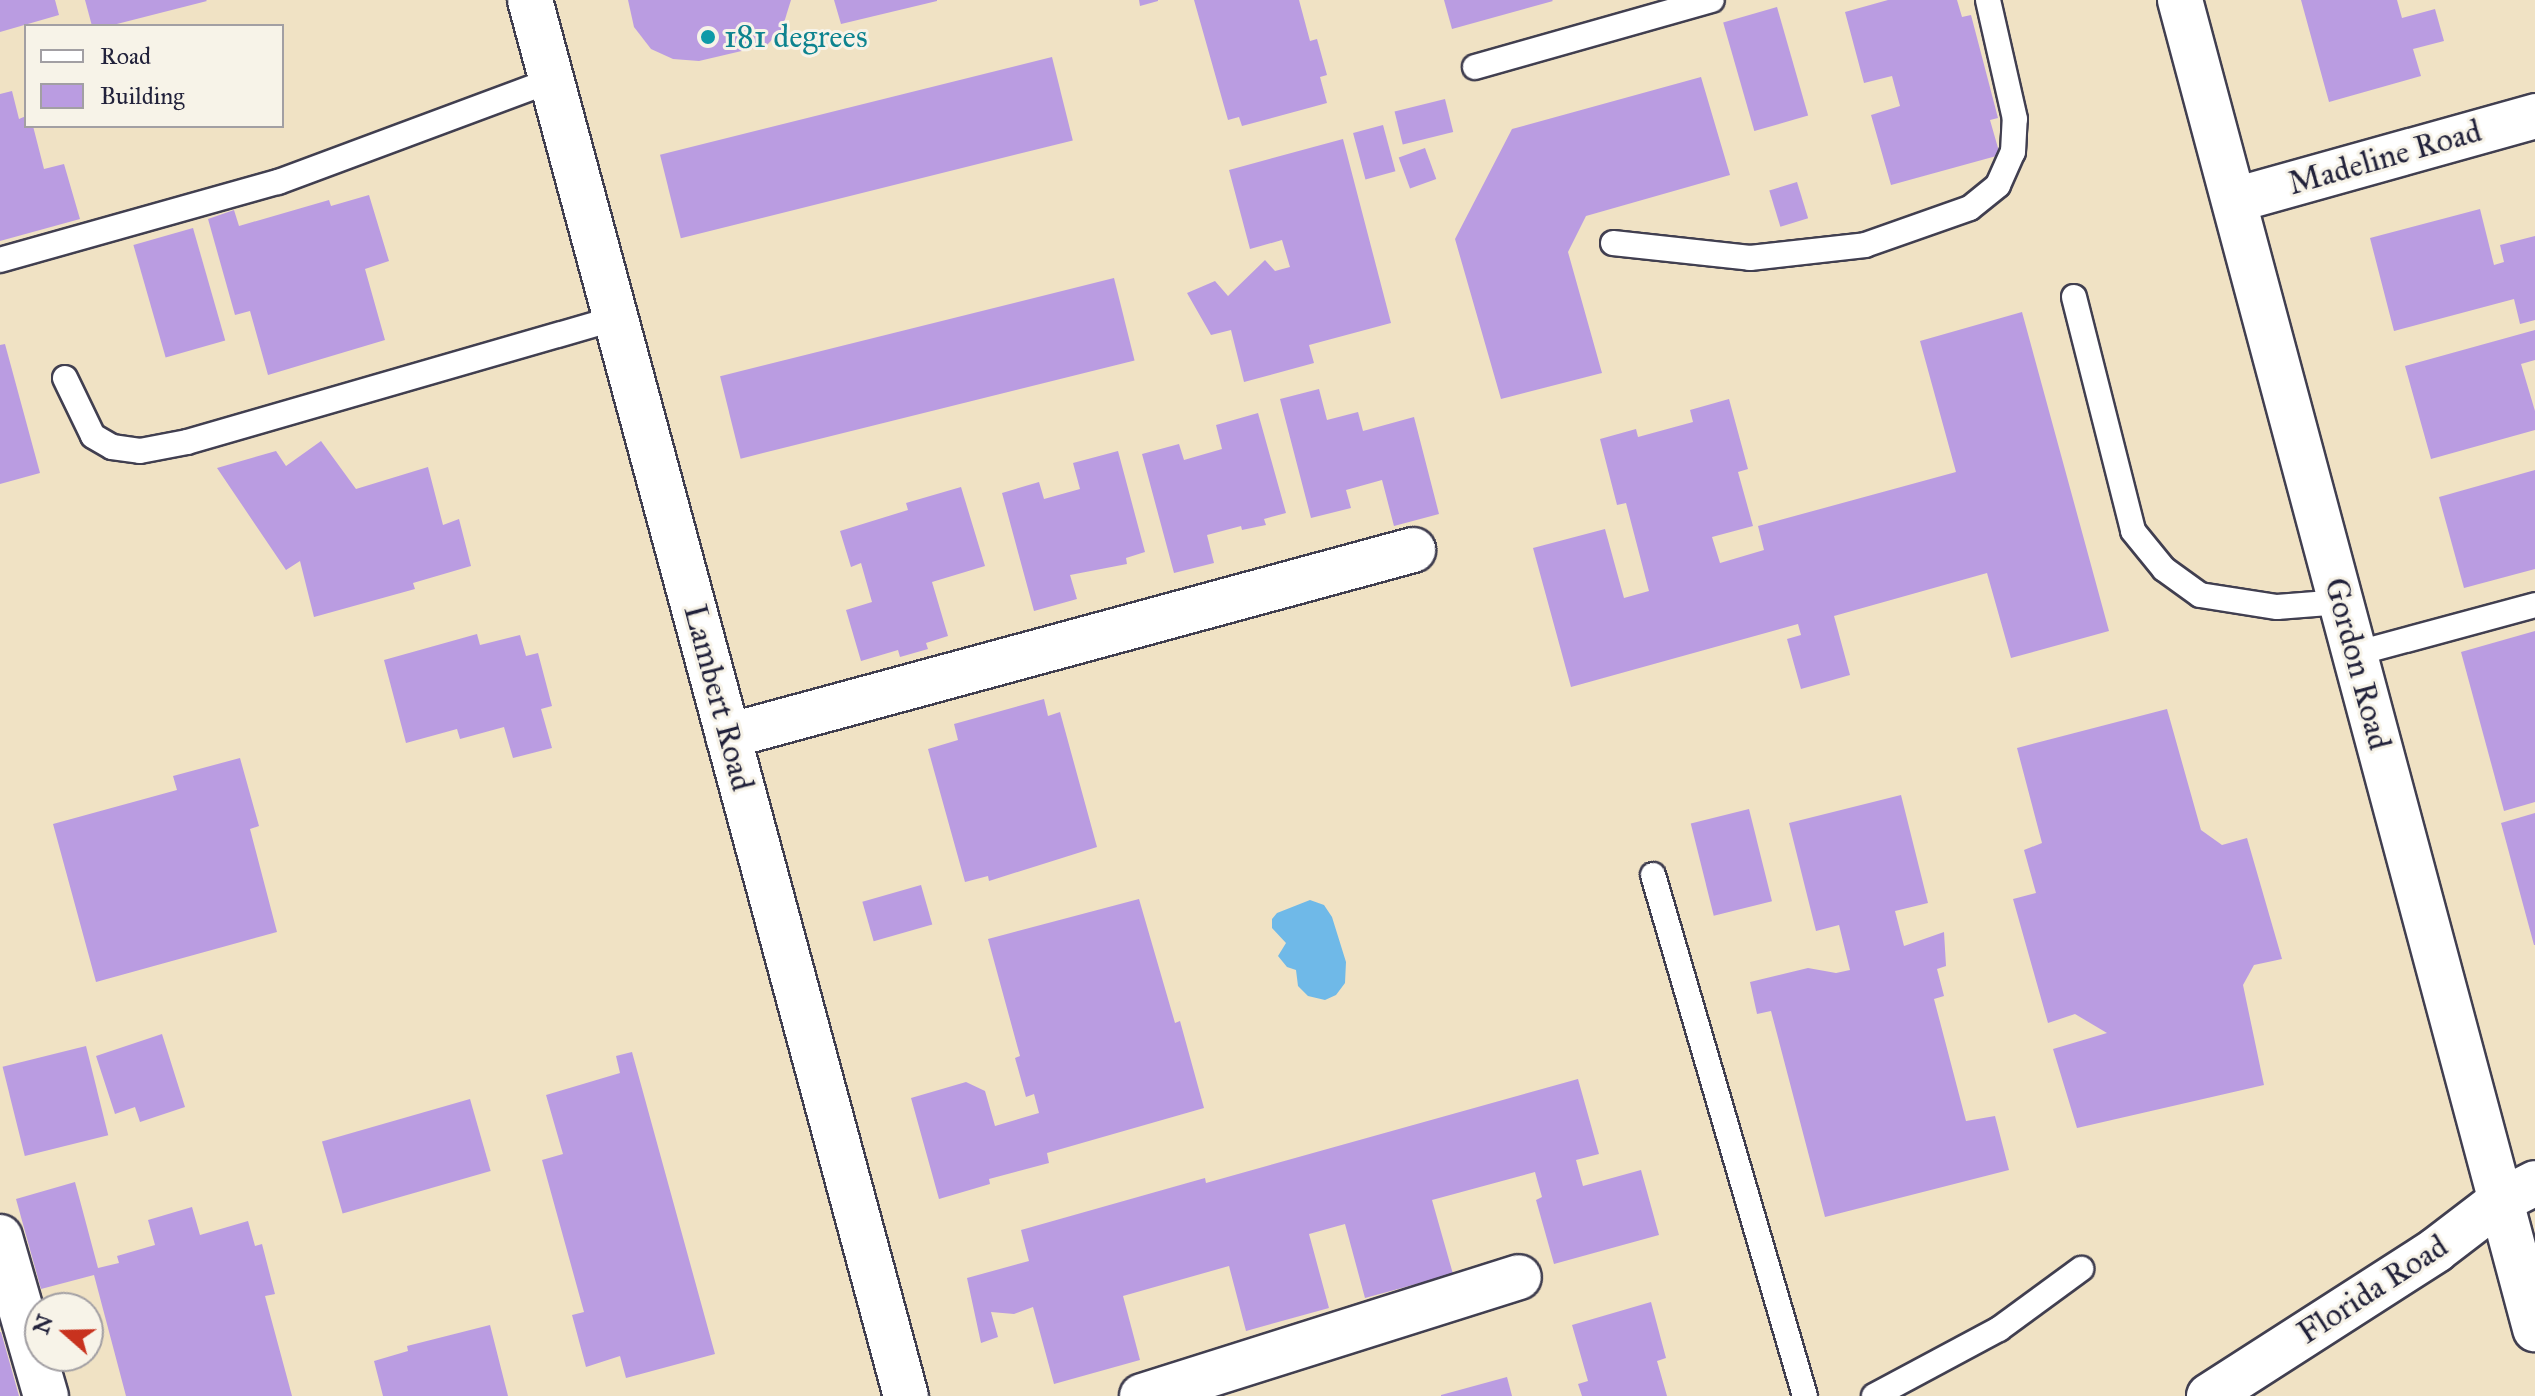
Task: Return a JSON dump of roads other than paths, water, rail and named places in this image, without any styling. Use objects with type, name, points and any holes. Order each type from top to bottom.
[{"type":"street","name":"Lambert Road","points":[[530,0],[906,1396]]},
{"type":"street","name":"Gordon Road","points":[[2180,0],[2354,654],[2518,1192],[2535,1329]]},
{"type":"street","name":"Madeline Road","points":[[2235,200],[2535,116]]},
{"type":"street","points":[[728,736],[1413,550]]},
{"type":"street","name":"Florida Road","points":[[2209,1396],[2436,1250],[2518,1192]]},
{"type":"street","points":[[0,1237],[46,1396]]},
{"type":"street","points":[[1142,1396],[1519,1277]]},
{"type":"lane","points":[[1475,67],[1712,0]]},
{"type":"lane","points":[[1613,243],[1750,258],[1865,245],[1970,208],[1998,185],[2014,141],[2011,94],[1988,0]]},
{"type":"lane","points":[[0,260],[278,182],[552,80]]},
{"type":"lane","points":[[2074,297],[2133,531],[2164,569],[2200,595],[2277,607],[2341,602]]},
{"type":"lane","points":[[65,378],[93,436],[112,447],[140,451],[187,442],[616,318]]},
{"type":"lane","points":[[2354,654],[2535,605]]},
{"type":"lane","points":[[1653,875],[1805,1396]]},
{"type":"lane","points":[[1874,1396],[1937,1365],[1999,1329],[2081,1269]]},
{"type":"water","points":[[1310,900],[1324,905],[1332,917],[1346,962],[1345,983],[1336,995],[1325,1000],[1308,996],[1298,986],[1296,970],[1287,967],[1278,956],[1286,943],[1272,928],[1272,919],[1277,913]]},
{"type":"place","name":"181 degrees","points":[[708,37]]}]
